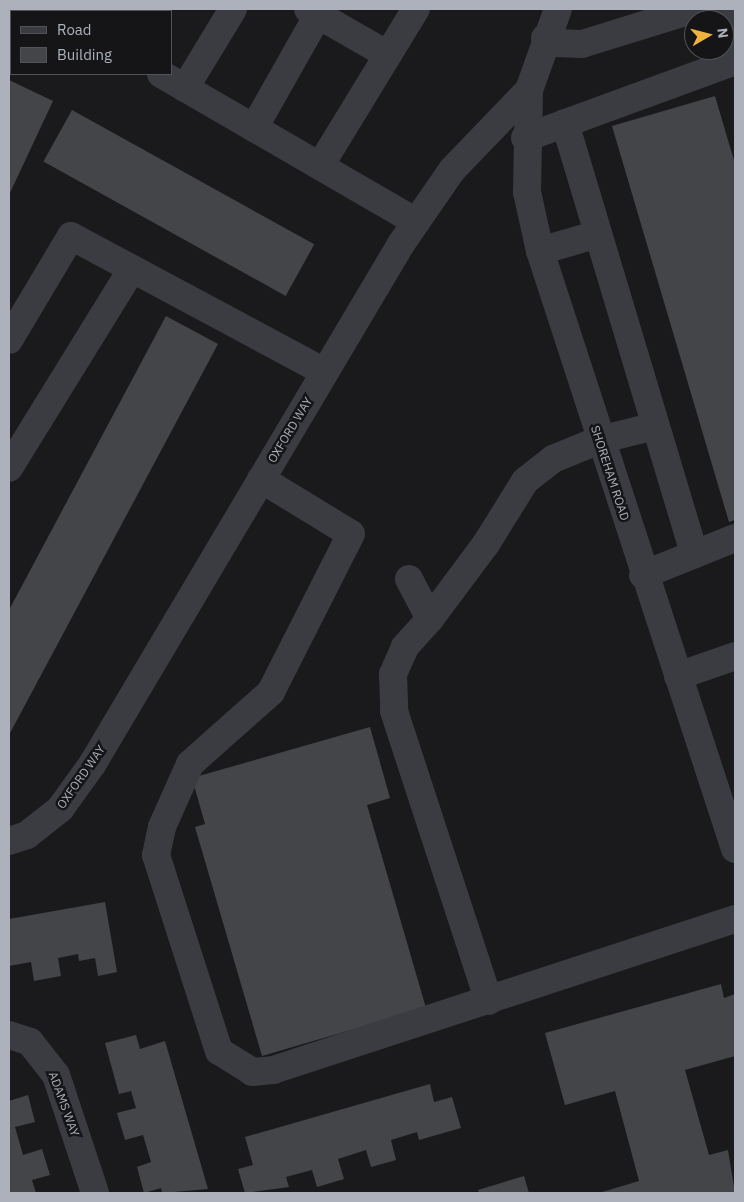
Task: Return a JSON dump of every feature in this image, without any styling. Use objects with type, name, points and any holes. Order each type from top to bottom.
[{"type":"street","points":[[185,88],[233,9]]},
{"type":"street","points":[[320,166],[416,9]]},
{"type":"street","name":"OXFORD WAY","points":[[9,841],[27,835],[60,808],[93,763],[416,222],[452,170],[529,90],[545,38],[558,9]]},
{"type":"street","points":[[545,38],[553,43],[582,44],[695,9]]},
{"type":"street","points":[[721,9],[735,53]]},
{"type":"street","points":[[254,128],[314,12],[388,55]]},
{"type":"street","points":[[525,138],[735,61]]},
{"type":"street","points":[[163,75],[416,222]]},
{"type":"street","name":"SHOREHAM ROAD","points":[[529,90],[525,138],[527,192],[540,251],[643,575],[735,849]]},
{"type":"street","points":[[565,123],[694,554]]},
{"type":"street","points":[[540,251],[598,234]]},
{"type":"street","points":[[9,340],[72,236],[325,372]]},
{"type":"street","points":[[9,468],[132,269]]},
{"type":"street","points":[[490,1001],[394,711],[392,674],[405,647],[430,619],[486,544],[525,481],[553,459],[599,440],[655,426]]},
{"type":"street","points":[[261,479],[351,534],[271,692],[190,764],[162,826],[156,855],[219,1051],[252,1072],[273,1070],[490,1001],[735,919]]},
{"type":"street","points":[[643,575],[735,538]]},
{"type":"street","points":[[409,579],[430,619]]},
{"type":"street","points":[[678,676],[735,656]]},
{"type":"street","name":"ADAMS WAY","points":[[9,1035],[30,1042],[56,1075],[95,1193]]},
{"type":"building","points":[[9,80],[53,101],[9,195]]},
{"type":"building","points":[[715,96],[735,164],[735,520],[729,522],[612,126]]},
{"type":"building","points":[[72,110],[314,244],[286,296],[43,162]]},
{"type":"building","points":[[166,316],[218,344],[9,735],[9,610]]},
{"type":"building","points":[[370,727],[390,798],[367,805],[426,1008],[262,1056],[195,827],[205,824],[192,778]]},
{"type":"building","points":[[105,902],[117,972],[98,976],[95,958],[79,961],[78,954],[58,958],[61,976],[34,981],[31,962],[9,966],[9,919]]},
{"type":"building","points":[[721,984],[724,998],[735,994],[735,1056],[685,1070],[709,1155],[728,1150],[735,1193],[599,1193],[639,1181],[615,1091],[565,1105],[545,1033]]},
{"type":"building","points":[[136,1035],[140,1049],[165,1041],[208,1189],[162,1193],[161,1188],[144,1193],[137,1167],[151,1162],[143,1135],[125,1140],[117,1113],[136,1108],[131,1091],[119,1094],[105,1043]]},
{"type":"building","points":[[430,1084],[434,1102],[452,1097],[461,1128],[419,1140],[417,1132],[391,1140],[396,1160],[371,1167],[366,1150],[338,1159],[344,1179],[317,1187],[312,1170],[286,1177],[289,1187],[245,1193],[238,1169],[253,1165],[245,1137]]},
{"type":"building","points":[[28,1095],[35,1122],[15,1127],[23,1155],[42,1149],[50,1175],[32,1180],[36,1193],[9,1193],[9,1101]]},
{"type":"building","points":[[524,1176],[529,1193],[479,1193],[478,1190]]}]
